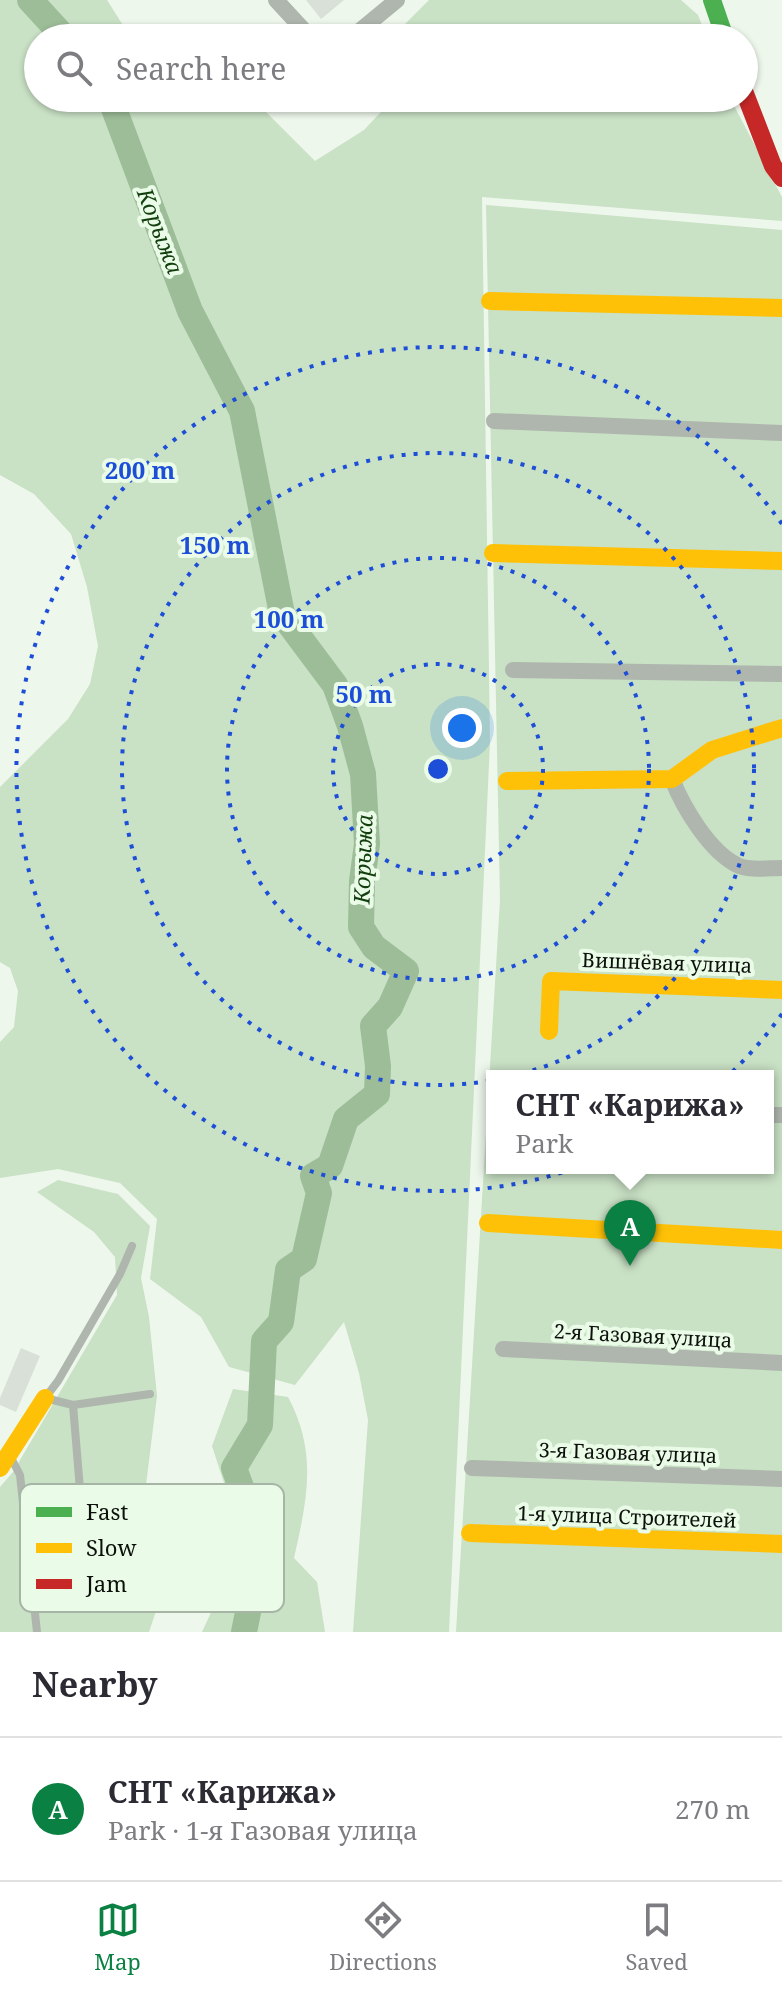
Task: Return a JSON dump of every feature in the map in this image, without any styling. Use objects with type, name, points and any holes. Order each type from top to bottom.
[{"type":"street","points":[[276,0],[298,24]]},
{"type":"street","points":[[368,24],[397,0]]},
{"type":"street","points":[[712,0],[720,24]]},
{"type":"street","points":[[752,112],[773,166],[782,178]]},
{"type":"street","points":[[490,301],[782,308]]},
{"type":"street","points":[[494,421],[782,433]]},
{"type":"street","points":[[493,553],[782,561]]},
{"type":"street","points":[[513,670],[782,674]]},
{"type":"street","points":[[507,781],[672,779],[712,750],[782,728]]},
{"type":"street","points":[[672,779],[688,812],[716,848],[739,867],[782,868]]},
{"type":"street","name":"Вишнёвая улица","points":[[549,1031],[551,981],[782,990]]},
{"type":"street","points":[[488,1223],[782,1240]]},
{"type":"street","name":"2-я Газовая улица","points":[[503,1349],[782,1363]]},
{"type":"street","points":[[5,1462],[45,1398]]},
{"type":"street","name":"3-я Газовая улица","points":[[472,1468],[782,1479]]},
{"type":"street","name":"1-я улица Строителей","points":[[470,1533],[782,1544]]},
{"type":"lane","points":[[132,1246],[120,1274],[45,1398],[73,1405],[150,1394]]},
{"type":"lane","points":[[73,1405],[80,1484]]},
{"type":"lane","points":[[5,1462],[20,1475],[21,1484]]},
{"type":"lane","points":[[35,1612],[37,1632]]},
{"type":"green space","points":[[0,0],[107,0],[122,24],[24,24],[24,112],[266,112],[315,161],[364,130],[381,112],[737,112],[782,197],[782,221],[482,197],[490,742],[449,1632],[353,1632],[368,1420],[359,1373],[344,1322],[295,1385],[229,1367],[201,1317],[150,1279],[157,1219],[120,1183],[58,1169],[0,1178],[0,1042],[14,1027],[18,991],[10,968],[0,962],[0,787],[68,719],[90,684],[98,646],[87,587],[71,534],[34,494],[0,475]]},
{"type":"green space","points":[[429,0],[681,0],[698,15],[702,24],[405,24]]},
{"type":"green space","points":[[486,205],[782,230],[782,1632],[456,1632],[486,1133],[486,1174],[774,1174],[774,1070],[490,1070],[500,900]]},
{"type":"green space","points":[[58,1180],[118,1194],[150,1226],[141,1278],[149,1317],[157,1396],[146,1484],[20,1484],[20,1612],[156,1612],[149,1632],[0,1632],[0,1487],[13,1472],[117,1295],[115,1257],[94,1232],[37,1192]]},
{"type":"green space","points":[[233,1389],[288,1397],[307,1457],[306,1496],[294,1558],[317,1582],[325,1632],[202,1632],[211,1612],[284,1612],[284,1484],[224,1484],[212,1446]]},
{"type":"building","points":[[306,0],[344,0],[321,19]]},
{"type":"building","points":[[21,1348],[40,1356],[16,1412],[0,1405],[0,1398]]},
{"type":"waterway","name":"Корыжа","points":[[30,0],[52,24]]},
{"type":"waterway","name":"Корыжа","points":[[115,112],[190,311],[242,411],[282,614],[335,685],[350,726],[363,774],[367,844],[361,927],[374,947],[406,971],[390,1007],[373,1026],[378,1066],[377,1094],[346,1119],[330,1166],[313,1176],[319,1193],[304,1259],[288,1270],[281,1322],[264,1341],[260,1425],[234,1468],[240,1484]]},
{"type":"waterway","name":"Корыжа","points":[[244,1632],[248,1612]]},
{"type":"traffic: fast","points":[[712,0],[720,24]]},
{"type":"traffic: slow","points":[[490,301],[782,308]]},
{"type":"traffic: slow","points":[[493,553],[782,561]]},
{"type":"traffic: slow","points":[[507,781],[672,779],[712,750],[782,728]]},
{"type":"traffic: slow","points":[[549,1031],[551,981],[782,990]]},
{"type":"traffic: slow","points":[[488,1223],[782,1240]]},
{"type":"traffic: slow","points":[[0,1468],[45,1398]]},
{"type":"traffic: slow","points":[[470,1533],[782,1544]]},
{"type":"traffic: jam","points":[[752,112],[773,166],[782,178]]},
{"type":"place","name":"СНТ «Карижа»","points":[[630,1266]]}]
